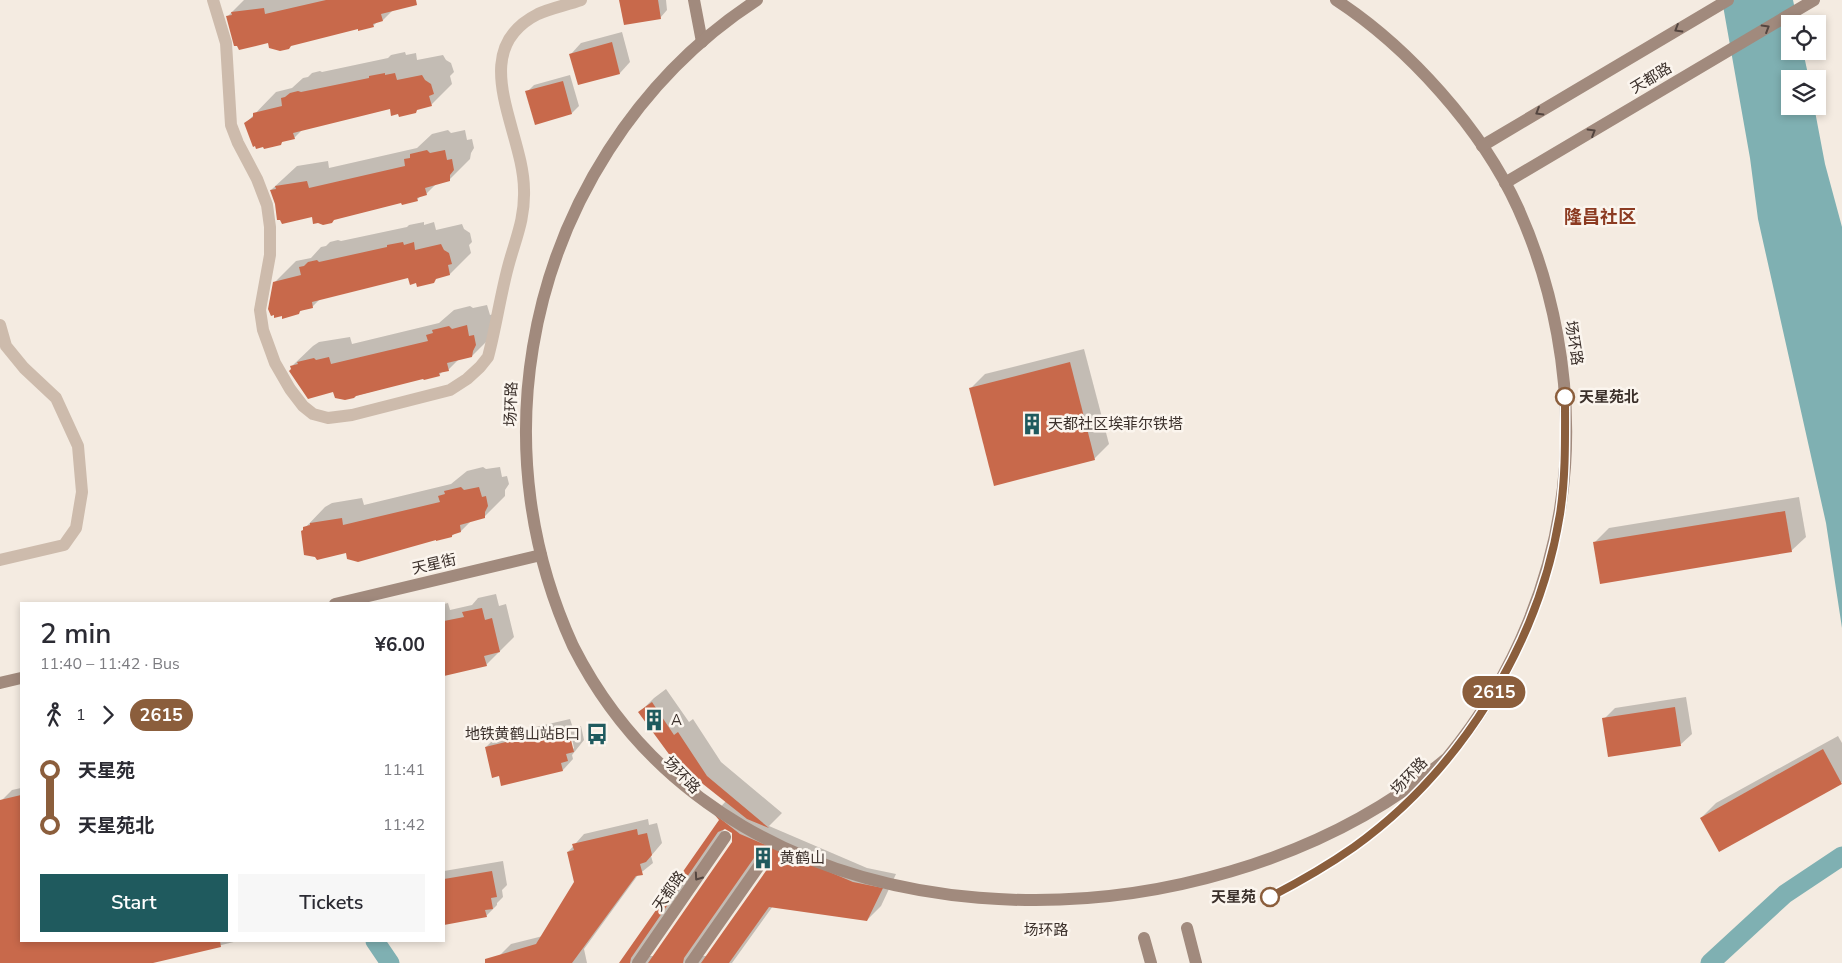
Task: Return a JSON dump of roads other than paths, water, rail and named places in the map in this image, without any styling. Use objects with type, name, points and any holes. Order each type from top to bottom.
[{"type":"main road","points":[[694,0],[702,42]]},
{"type":"main road","name":"场环路","points":[[659,776],[614,719],[585,671],[561,619],[541,555],[532,514],[526,453],[527,382],[539,311],[556,253],[584,190],[611,145],[649,94],[684,56],[735,14],[757,0]]},
{"type":"main road","name":"场环路","points":[[1336,0],[1390,41],[1426,76],[1482,146],[1505,183],[1519,209],[1546,287],[1558,335],[1565,397],[1565,464],[1560,515],[1549,562],[1529,623],[1511,662],[1486,707],[1462,741],[1429,781],[1416,793]]},
{"type":"main road","name":"天都路","points":[[1505,183],[1814,0]]},
{"type":"main road","name":"天都路","points":[[1482,146],[1724,2]]},
{"type":"main road","name":"天星街","points":[[343,602],[541,555]]},
{"type":"main road","points":[[0,683],[20,678]]},
{"type":"main road","name":"天都路","points":[[638,963],[729,840],[713,828]]},
{"type":"main road","points":[[690,963],[758,861],[773,870]]},
{"type":"main road","points":[[1172,932],[1202,924]]},
{"type":"main road","points":[[1187,928],[1196,963]]},
{"type":"main road","points":[[1145,938],[1151,963]]},
{"type":"street","points":[[213,0],[226,43],[231,125],[238,143],[258,179],[270,227],[270,255],[260,310],[263,330],[275,364],[290,389],[303,406],[313,414],[328,418],[352,415],[450,390],[467,379],[480,367],[488,356],[508,266],[521,227],[524,190],[519,150],[500,83],[503,50],[511,36],[522,25],[538,14],[581,0]]},
{"type":"street","points":[[0,325],[6,346],[24,368],[56,398],[78,446],[82,492],[76,528],[64,545],[0,560]]},
{"type":"water","points":[[1722,0],[1793,0],[1796,15],[1781,15],[1781,60],[1805,60],[1807,70],[1781,70],[1781,115],[1816,115],[1825,164],[1842,227],[1842,628],[1826,523],[1758,219],[1750,158]]},
{"type":"waterway","points":[[1710,963],[1785,894],[1842,856]]},
{"type":"waterway","points":[[376,942],[390,963]]},
{"type":"place","name":"天星苑北","points":[[1565,397]]},
{"type":"place","name":"天都社区埃菲尔铁塔","points":[[1032,424]]},
{"type":"place","name":"A","points":[[654,720]]},
{"type":"place","name":"地铁黄鹤山站B口","points":[[597,734]]},
{"type":"place","name":"黄鹤山","points":[[763,858]]},
{"type":"place","name":"天星苑","points":[[1270,897]]},
{"type":"district","name":"隆昌社区","points":[[1600,217]]}]
